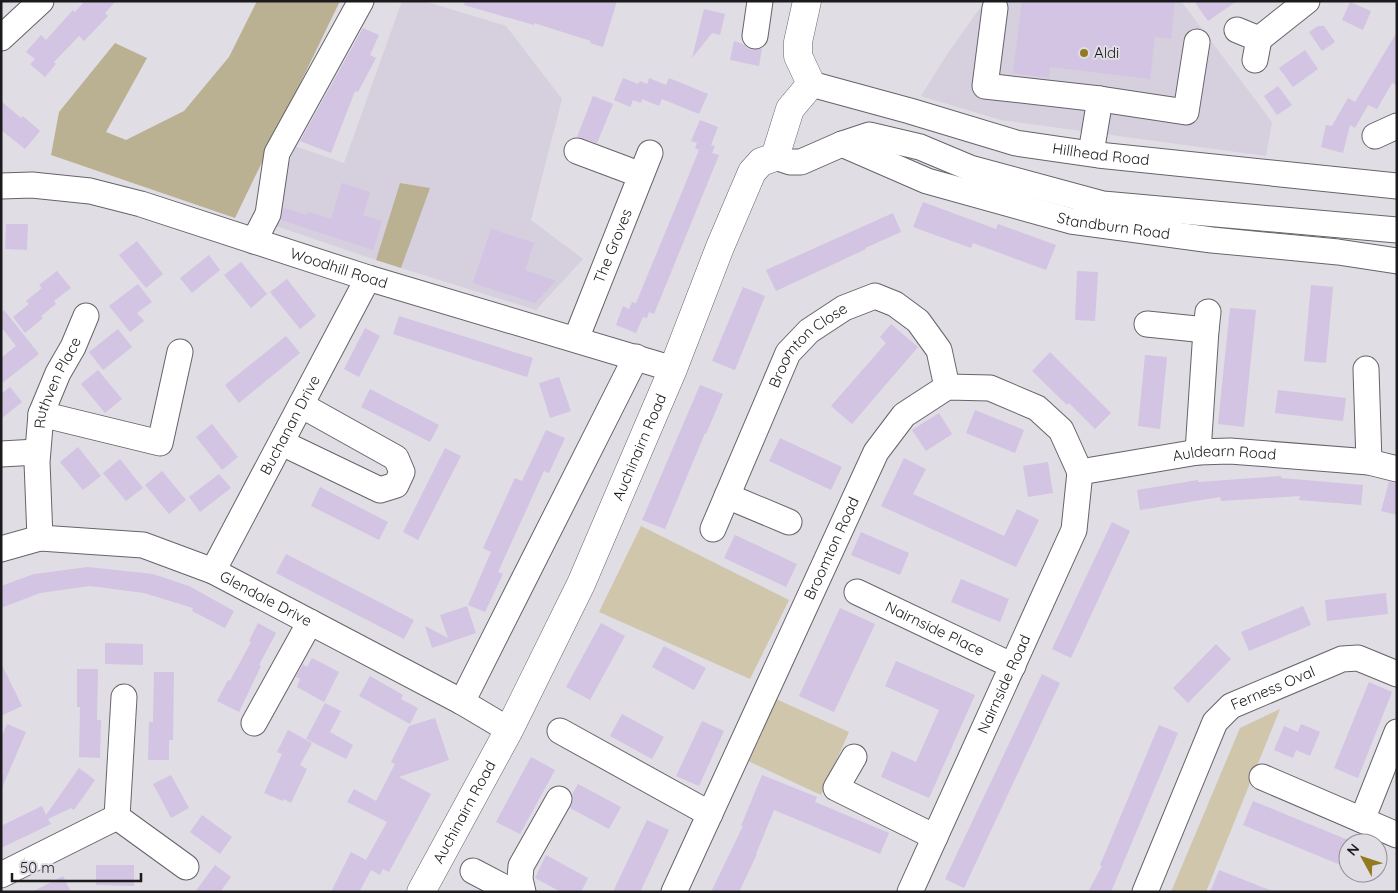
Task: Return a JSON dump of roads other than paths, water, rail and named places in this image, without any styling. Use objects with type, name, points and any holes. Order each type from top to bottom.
[{"type":"main road","points":[[775,157],[790,109],[811,84],[798,56],[798,42],[807,1]]},
{"type":"main road","name":"Auchinairn Road","points":[[421,892],[509,730],[581,584],[673,369],[720,246],[752,172],[761,162],[775,157]]},
{"type":"street","points":[[1,38],[41,1]]},
{"type":"street","points":[[254,242],[268,214],[277,153],[361,1]]},
{"type":"street","points":[[755,36],[760,1]]},
{"type":"street","points":[[1250,43],[1307,1]]},
{"type":"street","points":[[995,8],[985,86],[1100,99],[1186,112],[1197,42]]},
{"type":"street","name":"Hillhead Road","points":[[811,84],[1016,143],[1091,154],[1397,186]]},
{"type":"street","points":[[1091,154],[1100,99]]},
{"type":"street","name":"Standburn Road","points":[[775,157],[790,162],[801,162],[842,144],[869,135],[912,145],[970,168],[1103,204],[1397,230]]},
{"type":"street","name":"Standburn Road","points":[[842,144],[927,181],[1071,221],[1212,240],[1338,252],[1397,261]]},
{"type":"street","name":"The Groves","points":[[576,340],[645,164],[577,151]]},
{"type":"street","name":"Woodhill Road","points":[[1,186],[32,185],[90,191],[141,204],[368,278],[673,369]]},
{"type":"street","name":"Buchanan Drive","points":[[213,571],[368,278]]},
{"type":"street","name":"Broomton Close","points":[[713,530],[788,353],[809,330],[844,308],[875,296],[896,304],[918,321],[939,350],[948,387]]},
{"type":"street","name":"Ruthven Place","points":[[40,538],[37,452],[42,414],[58,373],[73,347],[86,316]]},
{"type":"street","points":[[1147,324],[1207,321],[1198,452]]},
{"type":"street","points":[[42,414],[160,442],[180,352]]},
{"type":"street","points":[[462,702],[636,357]]},
{"type":"street","points":[[1366,369],[1369,462]]},
{"type":"street","points":[[948,387],[990,388],[1037,408],[1061,430],[1080,472]]},
{"type":"street","name":"Broomton Road","points":[[674,892],[876,452],[904,415],[948,387]]},
{"type":"street","points":[[282,443],[380,490],[396,485],[402,472],[396,458],[301,405]]},
{"type":"street","name":"Auldearn Road","points":[[1080,472],[1198,452],[1230,451],[1369,462],[1397,469]]},
{"type":"street","name":"Ruthven Place","points":[[1,454],[37,452]]},
{"type":"street","name":"Nairnside Road","points":[[910,892],[1074,530],[1080,472]]},
{"type":"street","points":[[727,496],[789,522]]},
{"type":"street","name":"Glendale Drive","points":[[1,549],[40,538],[143,545],[213,571],[462,702],[509,730]]},
{"type":"street","name":"Nairnside Place","points":[[857,592],[1013,666]]},
{"type":"street","points":[[254,722],[310,622]]},
{"type":"street","name":"Ferness Oval","points":[[1145,892],[1215,722],[1231,706],[1342,658],[1358,658],[1397,674]]},
{"type":"street","points":[[117,817],[124,697]]},
{"type":"street","points":[[560,731],[710,814]]},
{"type":"street","points":[[1362,820],[1397,732]]},
{"type":"street","points":[[854,757],[836,788],[936,837]]},
{"type":"street","points":[[1262,777],[1397,835]]},
{"type":"street","points":[[523,892],[520,879],[522,866],[560,799]]},
{"type":"street","points":[[117,817],[186,867]]},
{"type":"street","points":[[1,875],[117,817]]},
{"type":"street","points":[[473,871],[513,892]]},
{"type":"place","name":"Aldi","points":[[1084,53]]}]
